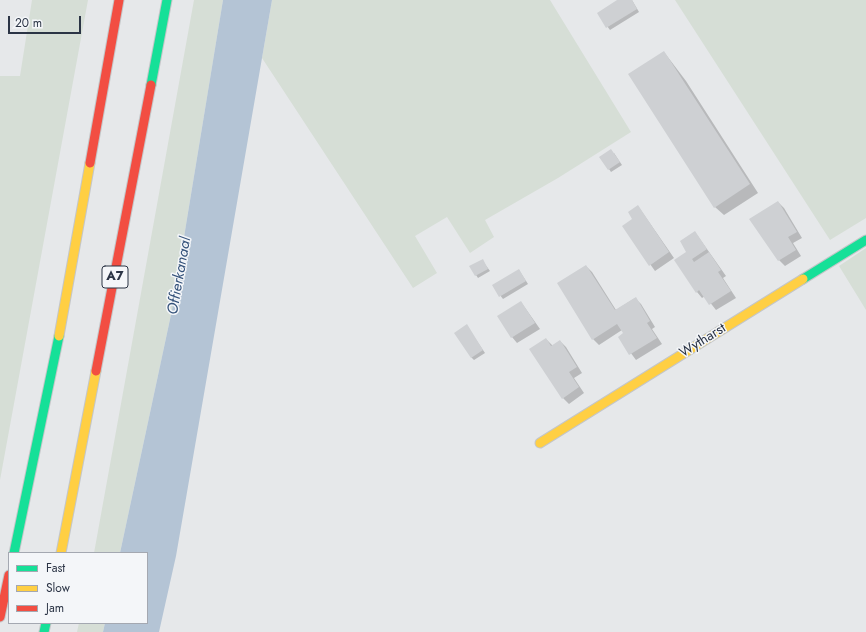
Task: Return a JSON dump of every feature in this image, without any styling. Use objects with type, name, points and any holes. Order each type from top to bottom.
[{"type":"main road","points":[[14,552],[54,363],[119,0]]},
{"type":"main road","name":"A7","points":[[61,552],[167,0]]},
{"type":"main road","name":"Wytharst","points":[[540,443],[866,240]]},
{"type":"main road","points":[[0,618],[8,580]]},
{"type":"shaded area","points":[[32,0],[88,0],[0,480],[0,76],[20,76]]},
{"type":"shaded area","points":[[194,0],[223,0],[172,310],[120,552],[94,552]]},
{"type":"shaded area","points":[[272,0],[550,0],[631,132],[558,178],[485,220],[494,237],[470,253],[447,217],[415,236],[437,273],[413,288],[262,58]]},
{"type":"shaded area","points":[[675,0],[866,0],[866,218],[830,240]]},
{"type":"shaded area","points":[[866,248],[866,310],[839,266]]},
{"type":"shaded area","points":[[79,624],[105,624],[103,632],[77,632]]},
{"type":"water","name":"Offierkanaal","points":[[223,0],[272,0],[176,556],[159,632],[103,632],[105,624],[148,624],[148,552],[120,552],[172,310]]},
{"type":"building","points":[[617,0],[632,0],[637,9],[606,28],[597,13]]},
{"type":"building","points":[[664,51],[750,184],[714,208],[628,74]]},
{"type":"building","points":[[611,149],[620,162],[608,170],[599,157]]},
{"type":"building","points":[[778,201],[797,232],[788,237],[796,250],[778,261],[749,219]]},
{"type":"building","points":[[638,205],[669,252],[649,266],[622,226],[632,219],[628,212]]},
{"type":"building","points":[[695,231],[707,249],[692,259],[694,262],[709,252],[721,270],[718,272],[731,291],[709,305],[699,290],[696,293],[674,260],[686,252],[680,241]]},
{"type":"building","points":[[483,259],[488,269],[475,276],[469,266]]},
{"type":"building","points":[[586,265],[615,310],[636,297],[650,321],[647,323],[657,338],[629,355],[618,337],[623,333],[617,324],[592,340],[557,283]]},
{"type":"building","points":[[519,269],[526,281],[499,297],[492,285]]},
{"type":"building","points":[[521,301],[535,323],[511,338],[497,316]]},
{"type":"building","points":[[467,324],[483,350],[471,358],[454,333]]},
{"type":"building","points":[[546,338],[551,346],[560,340],[577,367],[569,372],[579,387],[562,399],[529,349]]},
{"type":"traffic: fast","points":[[151,85],[167,0]]},
{"type":"traffic: fast","points":[[803,279],[866,240]]},
{"type":"traffic: fast","points":[[14,552],[59,336]]},
{"type":"traffic: fast","points":[[44,632],[46,624]]},
{"type":"traffic: slow","points":[[59,336],[90,163]]},
{"type":"traffic: slow","points":[[540,443],[803,279]]},
{"type":"traffic: slow","points":[[61,552],[96,371]]},
{"type":"traffic: jam","points":[[90,163],[119,0]]},
{"type":"traffic: jam","points":[[96,371],[151,85]]},
{"type":"traffic: jam","points":[[0,617],[8,580]]}]
